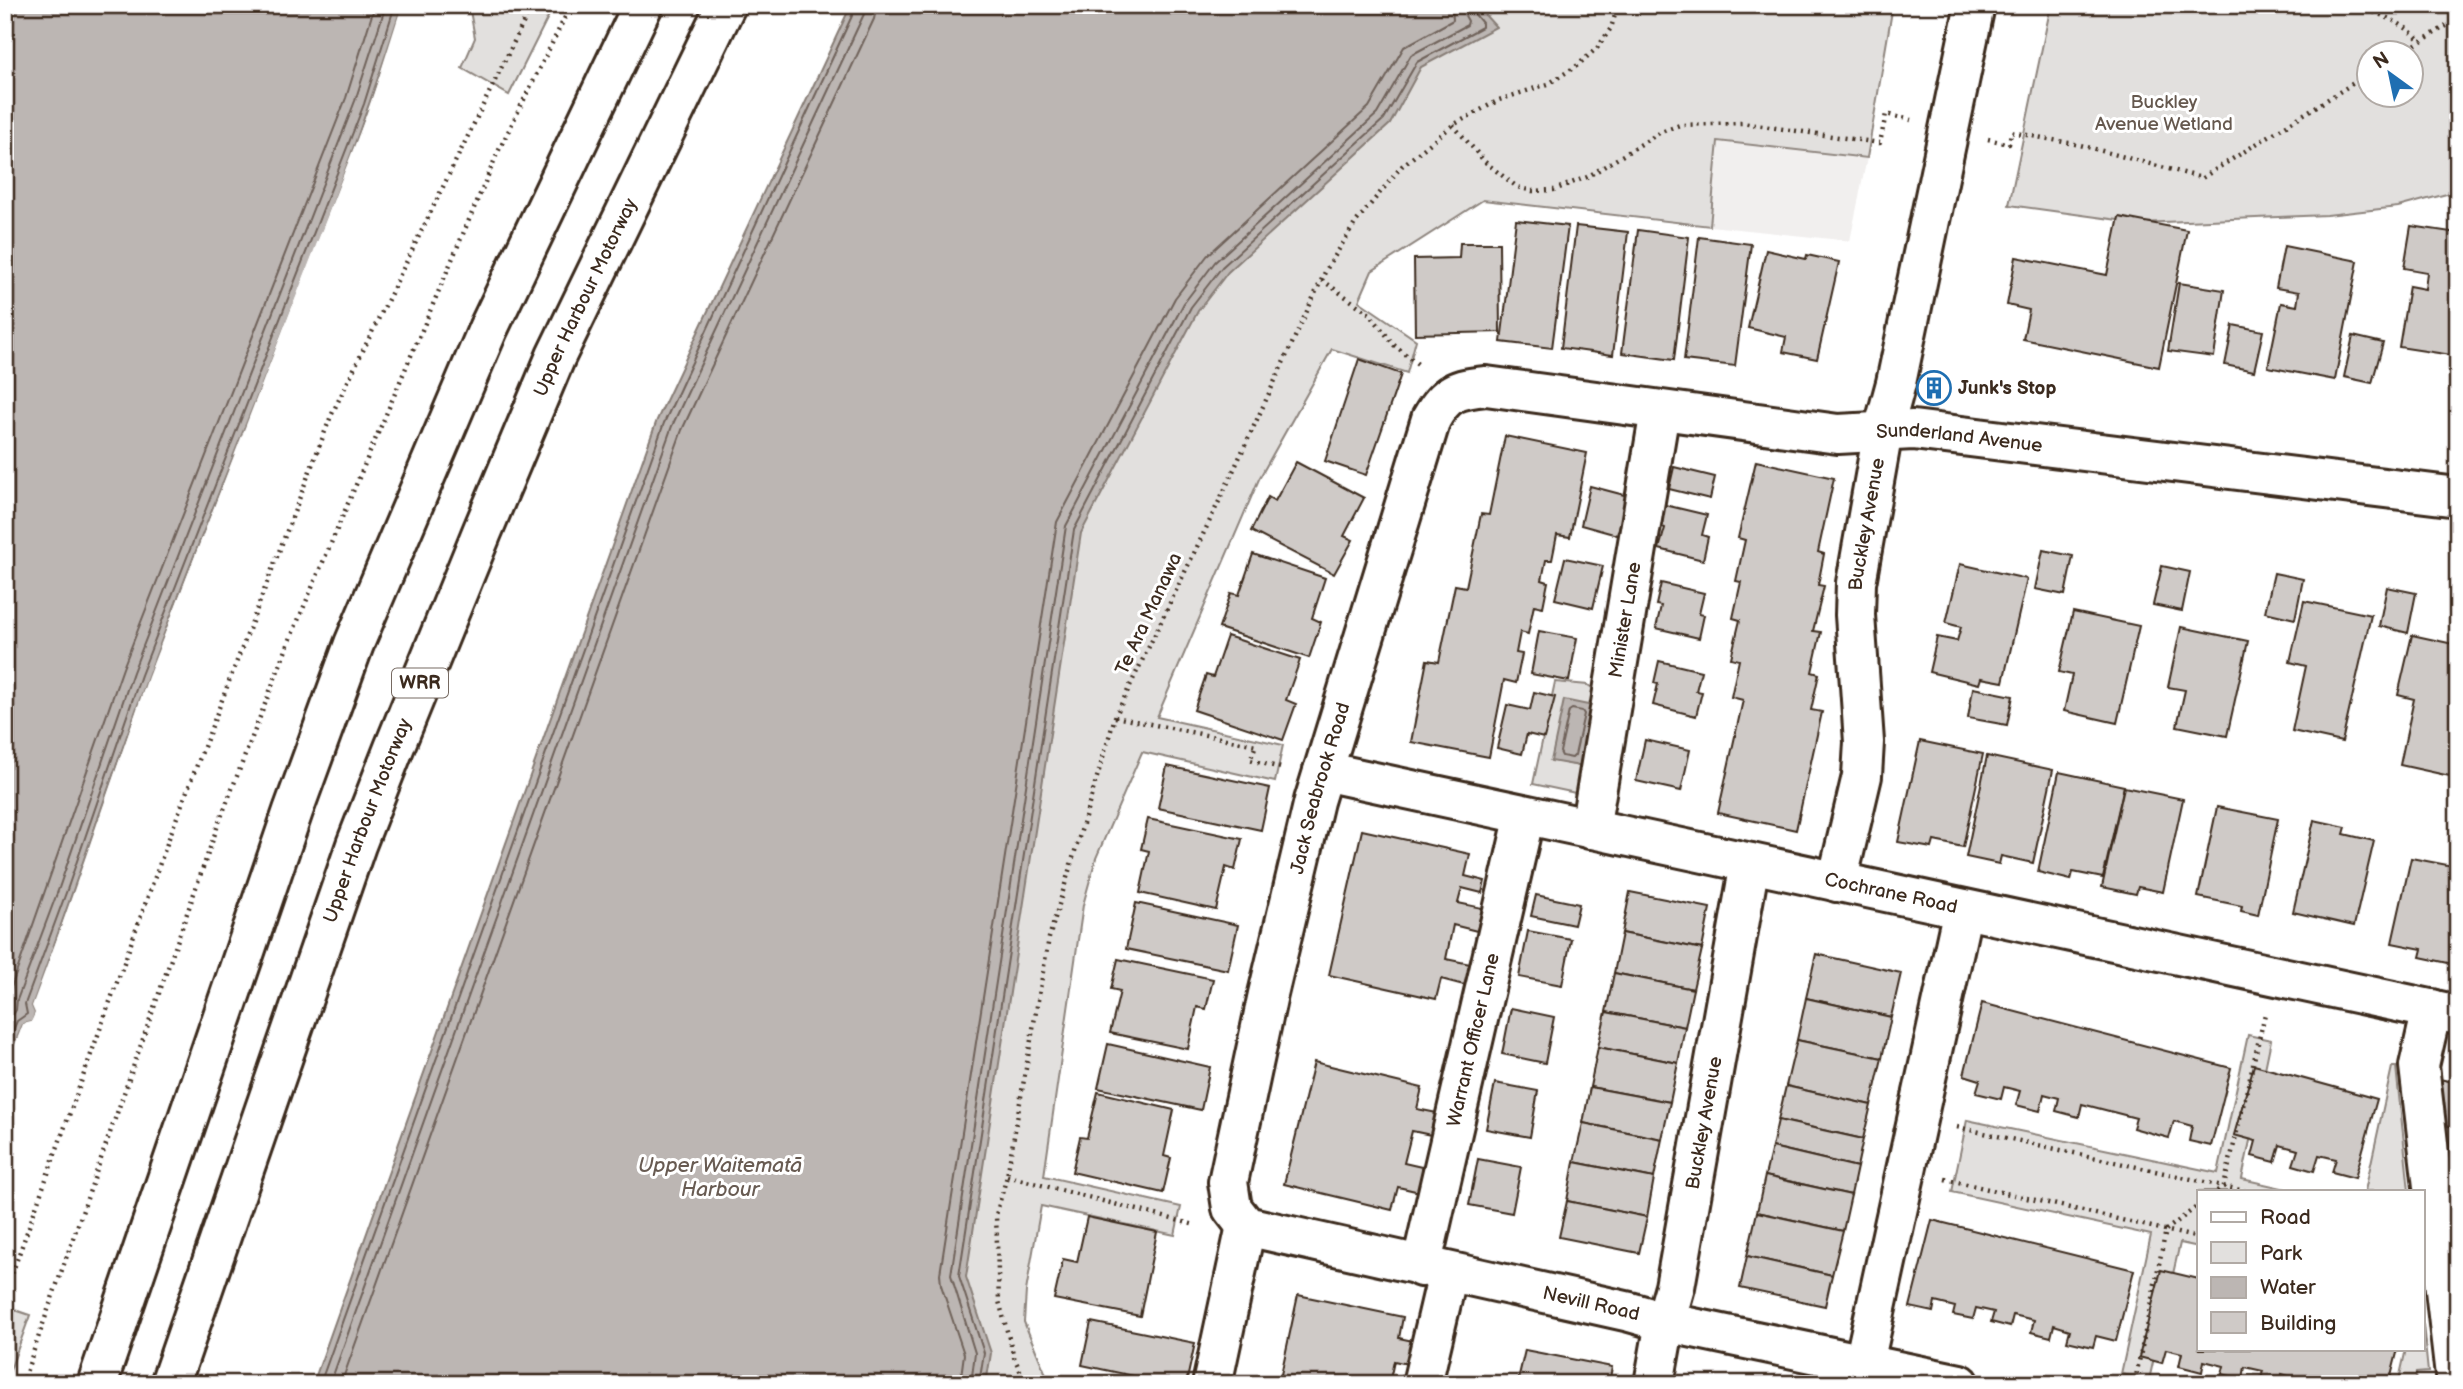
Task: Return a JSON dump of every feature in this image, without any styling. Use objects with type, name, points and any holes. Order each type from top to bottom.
[{"type":"main road","points":[[97,1384],[293,811],[354,645],[488,329],[643,5]]},
{"type":"main road","name":"Upper Harbour Motorway","points":[[170,1384],[356,845],[420,684],[556,356],[726,5]]},
{"type":"main road","name":"Buckley Avenue","points":[[1836,882],[1862,776],[1864,742],[1855,615],[1856,583],[1883,431],[1896,383],[1975,5]]},
{"type":"main road","name":"Sunderland Avenue","points":[[1461,388],[1486,386],[1838,434],[1913,430],[2458,497]]},
{"type":"main road","name":"Jack Seabrook Road","points":[[1213,1380],[1239,1217],[1228,1182],[1268,994],[1323,771],[1431,419],[1450,393],[1461,388]]},
{"type":"main road","name":"Minister Lane","points":[[1590,829],[1660,411]]},
{"type":"main road","name":"Cochrane Road","points":[[1323,771],[2445,1012]]},
{"type":"main road","name":"Warrant Officer Lane","points":[[1422,1384],[1434,1270],[1525,815]]},
{"type":"main road","name":"Buckley Avenue","points":[[1654,1384],[1665,1322],[1675,1287],[1750,863]]},
{"type":"main road","points":[[1864,1363],[1964,909]]},
{"type":"main road","points":[[2445,1012],[2419,1066],[2456,1384]]},
{"type":"main road","name":"Nevill Road","points":[[1239,1217],[1434,1270],[1960,1384]]},
{"type":"path","points":[[5,1293],[169,838],[331,416],[532,5]]},
{"type":"path","points":[[22,1384],[218,825],[291,638],[498,152],[570,5]]},
{"type":"path","name":"Te Ara Manawa","points":[[1026,1384],[1014,1357],[999,1301],[996,1215],[1007,1176],[1049,938],[1115,718],[1322,280],[1356,222],[1402,166],[1453,125],[1499,100],[1548,84],[1578,65],[1598,47],[1611,28],[1618,5]]},
{"type":"path","points":[[2354,5],[2372,11],[2412,32],[2417,38]]},
{"type":"path","points":[[2424,39],[2458,19]]},
{"type":"path","points":[[2009,144],[2011,132],[2080,145],[2202,178],[2354,83]]},
{"type":"path","points":[[1453,125],[1485,162],[1517,187],[1532,191],[1555,190],[1587,177],[1661,132],[1680,125],[1742,123],[1880,143],[1886,114]]},
{"type":"path","points":[[1322,280],[1370,314],[1394,345],[1419,365]]},
{"type":"path","points":[[1115,718],[1256,745],[1250,760],[1281,768]]},
{"type":"path","points":[[2218,1190],[2224,1186],[2265,1013]]},
{"type":"path","points":[[1955,1135],[1958,1125],[2241,1190]]},
{"type":"path","points":[[1948,1168],[1945,1181],[2197,1238]]},
{"type":"path","points":[[1007,1176],[1196,1225]]},
{"type":"path","points":[[2135,1381],[2166,1230],[2197,1207]]},
{"type":"shaded area","points":[[1718,141],[1867,158],[1850,241],[1710,226]]},
{"type":"green space","points":[[469,5],[554,5],[509,95],[462,68],[475,38]]},
{"type":"green space","name":"Upper Waitematā Harbour","points":[[974,5],[1893,5],[1867,158],[1718,141],[1710,226],[1483,200],[1372,271],[1359,301],[1416,340],[1407,373],[1332,349],[1259,479],[1157,717],[1283,745],[1275,782],[1142,752],[1096,858],[1083,905],[1044,1176],[1181,1207],[1175,1235],[1041,1206],[1026,1291],[1024,1322],[1050,1384],[413,1384]]},
{"type":"green space","name":"Buckley Avenue Wetland","points":[[2051,5],[2458,5],[2458,191],[2398,207],[2327,215],[2140,223],[2009,205]]},
{"type":"green space","points":[[1555,682],[1588,685],[1600,694],[1587,735],[1551,760],[1580,766],[1584,749],[1594,757],[1585,795],[1533,784]]},
{"type":"green space","points":[[2248,1035],[2271,1040],[2242,1179],[2291,1190],[2197,1190],[2197,1247],[2180,1243],[2149,1380],[2121,1374],[2151,1235],[1952,1192],[1967,1120],[2218,1173]]},
{"type":"green space","points":[[2392,1067],[2396,1067],[2409,1190],[2365,1190]]},
{"type":"green space","points":[[9,1308],[30,1315],[5,1384],[5,1318]]},
{"type":"green space","points":[[2424,1334],[2428,1372],[2416,1373],[2417,1384],[2398,1384],[2406,1350],[2424,1350]]},
{"type":"water","points":[[5,5],[402,5],[312,259],[148,677],[32,1006],[35,1013],[32,1022],[23,1024],[5,1067]]},
{"type":"water","name":"Upper Waitematā Harbour","points":[[851,5],[1476,5],[1496,27],[1421,67],[1390,124],[1228,272],[1198,311],[1081,533],[966,1277],[991,1353],[986,1384],[313,1384],[657,420]]},
{"type":"water","points":[[1564,700],[1593,706],[1580,766],[1551,761]]},
{"type":"pier","points":[[402,5],[406,5],[374,108],[151,678],[36,1006],[38,1015],[34,1025],[26,1027],[5,1070],[23,1024],[31,1022],[35,1013],[32,1006],[148,677],[370,106]]},
{"type":"building","points":[[2119,217],[2187,230],[2159,367],[2023,339],[2029,310],[2007,305],[2016,257],[2107,275]]},
{"type":"building","points":[[1516,220],[1568,226],[1552,348],[1501,342]]},
{"type":"building","points":[[1576,226],[1628,232],[1613,355],[1561,348]]},
{"type":"building","points":[[2411,226],[2458,233],[2458,356],[2399,347],[2409,286],[2425,289],[2427,272],[2404,268]]},
{"type":"building","points":[[1638,230],[1689,237],[1674,360],[1622,353]]},
{"type":"building","points":[[1699,237],[1751,244],[1735,366],[1684,360]]},
{"type":"building","points":[[1460,243],[1499,243],[1500,332],[1415,334],[1414,259],[1459,258]]},
{"type":"building","points":[[2284,246],[2358,261],[2335,380],[2268,367],[2281,303],[2297,306],[2299,292],[2276,288]]},
{"type":"building","points":[[1766,250],[1806,259],[1807,255],[1839,262],[1817,359],[1783,352],[1786,337],[1748,328]]},
{"type":"building","points":[[2179,283],[2224,290],[2214,357],[2168,351]]},
{"type":"building","points":[[2233,325],[2263,331],[2254,371],[2225,365]]},
{"type":"building","points":[[2353,336],[2383,343],[2372,383],[2344,377]]},
{"type":"building","points":[[1359,359],[1401,374],[1366,475],[1325,461]]},
{"type":"building","name":"Junk's Stop","points":[[1938,376],[1946,392],[1929,400],[1921,384]]},
{"type":"building","points":[[1505,436],[1587,453],[1570,537],[1557,535],[1552,560],[1546,560],[1542,580],[1548,582],[1543,607],[1534,605],[1528,634],[1520,632],[1516,653],[1522,654],[1516,683],[1504,680],[1489,757],[1411,742],[1427,660],[1439,662],[1455,585],[1466,587],[1481,514],[1489,515]]},
{"type":"building","points":[[1756,461],[1834,478],[1818,552],[1824,554],[1818,585],[1824,586],[1813,631],[1821,632],[1812,672],[1819,674],[1811,710],[1822,712],[1796,830],[1718,813],[1743,700],[1731,697],[1739,660],[1731,658],[1740,620],[1733,618],[1741,582],[1736,581],[1745,540],[1738,538]]},
{"type":"building","points":[[1296,462],[1364,498],[1344,536],[1353,540],[1334,574],[1251,531],[1268,497],[1275,501]]},
{"type":"building","points":[[1674,467],[1715,477],[1710,499],[1669,489]]},
{"type":"building","points":[[1590,486],[1628,496],[1617,535],[1581,525]]},
{"type":"building","points":[[1665,505],[1707,515],[1702,535],[1708,537],[1703,560],[1659,549],[1665,528],[1660,526]]},
{"type":"building","points":[[2043,550],[2073,556],[2065,595],[2035,589]]},
{"type":"building","points":[[1253,554],[1325,578],[1312,618],[1321,622],[1309,658],[1219,628],[1231,593],[1239,595]]},
{"type":"building","points":[[1565,558],[1603,566],[1593,608],[1555,599]]},
{"type":"building","points":[[1960,564],[2027,579],[2003,682],[1981,678],[1979,684],[1929,672],[1937,637],[1957,641],[1961,627],[1946,623]]},
{"type":"building","points":[[2162,566],[2190,572],[2182,611],[2153,605]]},
{"type":"building","points":[[2274,573],[2303,579],[2295,619],[2265,612]]},
{"type":"building","points":[[1661,583],[1704,593],[1699,614],[1704,615],[1699,638],[1656,628],[1661,606],[1656,605]]},
{"type":"building","points":[[2387,587],[2416,593],[2408,633],[2379,626]]},
{"type":"building","points":[[2304,601],[2371,615],[2342,742],[2292,731],[2306,666],[2290,662]]},
{"type":"building","points":[[2073,612],[2139,626],[2117,723],[2064,711],[2072,675],[2059,672]]},
{"type":"building","points":[[2181,627],[2248,641],[2227,736],[2177,726],[2185,690],[2168,687]]},
{"type":"building","points":[[1539,631],[1577,638],[1569,681],[1531,674]]},
{"type":"building","points":[[2412,635],[2458,645],[2458,740],[2450,776],[2400,765],[2414,699],[2398,695]]},
{"type":"building","points":[[1227,636],[1300,660],[1286,700],[1296,704],[1283,740],[1194,710],[1206,675],[1213,677]]},
{"type":"building","points":[[1659,661],[1701,671],[1696,691],[1702,692],[1696,716],[1653,705],[1658,684],[1654,683]]},
{"type":"building","points":[[1973,688],[2013,696],[2007,725],[1968,718]]},
{"type":"building","points":[[1534,692],[1555,697],[1544,738],[1527,734],[1522,754],[1497,748],[1507,705],[1530,710]]},
{"type":"building","points":[[1645,740],[1690,750],[1681,791],[1636,781]]},
{"type":"building","points":[[1920,741],[1983,754],[1963,847],[1934,841],[1932,848],[1898,842]]},
{"type":"building","points":[[1987,756],[2053,770],[2033,863],[2001,856],[1999,864],[1966,857]]},
{"type":"building","points":[[1167,766],[1270,788],[1261,830],[1158,808]]},
{"type":"building","points":[[2059,772],[2124,786],[2103,878],[2073,872],[2071,880],[2038,872]]},
{"type":"building","points":[[2124,787],[2183,799],[2163,892],[2138,887],[2136,894],[2102,887]]},
{"type":"building","points":[[2217,807],[2278,819],[2258,915],[2241,911],[2242,906],[2198,897]]},
{"type":"building","points":[[1148,819],[1242,839],[1235,870],[1226,867],[1216,910],[1140,893],[1149,851],[1141,849]]},
{"type":"building","points":[[2314,820],[2346,827],[2344,834],[2374,841],[2354,926],[2293,912]]},
{"type":"building","points":[[1362,830],[1470,854],[1465,876],[1485,881],[1482,893],[1462,888],[1458,903],[1482,908],[1477,931],[1453,925],[1446,959],[1470,964],[1468,969],[1473,970],[1470,981],[1466,980],[1464,985],[1441,979],[1436,999],[1329,975]]},
{"type":"building","points":[[2411,858],[2458,867],[2458,940],[2453,964],[2420,957],[2422,949],[2392,943]]},
{"type":"building","points":[[1630,892],[1710,908],[1702,949],[1622,933]]},
{"type":"building","points":[[1536,895],[1579,904],[1574,925],[1531,916]]},
{"type":"building","points":[[1136,903],[1238,925],[1228,970],[1126,949]]},
{"type":"building","points":[[1528,931],[1571,939],[1562,985],[1519,977]]},
{"type":"building","points":[[1622,933],[1702,949],[1693,989],[1614,973]]},
{"type":"building","points":[[1816,954],[1901,973],[1891,1017],[1806,998]]},
{"type":"building","points":[[1118,959],[1213,979],[1206,1009],[1197,1007],[1188,1049],[1110,1033],[1120,991],[1111,989]]},
{"type":"building","points":[[1614,973],[1693,989],[1685,1027],[1606,1012]]},
{"type":"building","points":[[1806,998],[1891,1017],[1882,1058],[1797,1040]]},
{"type":"building","points":[[1982,1003],[2231,1068],[2211,1146],[2189,1141],[2192,1126],[2174,1121],[2169,1138],[2133,1128],[2136,1118],[2082,1104],[2079,1117],[2056,1111],[2059,1098],[2044,1094],[2040,1111],[2016,1105],[2020,1091],[2004,1087],[2001,1099],[1976,1093],[1980,1080],[1964,1075]]},
{"type":"building","points":[[1511,1008],[1554,1017],[1545,1063],[1502,1054]]},
{"type":"building","points":[[1606,1012],[1685,1027],[1678,1063],[1598,1047]]},
{"type":"building","points":[[1797,1040],[1882,1058],[1871,1105],[1786,1086]]},
{"type":"building","points":[[1108,1044],[1210,1067],[1201,1110],[1098,1088]]},
{"type":"building","points":[[1598,1047],[1678,1063],[1670,1102],[1590,1087]]},
{"type":"building","points":[[1314,1062],[1422,1088],[1417,1109],[1437,1113],[1431,1135],[1412,1131],[1404,1163],[1426,1168],[1420,1192],[1398,1187],[1392,1210],[1284,1184]]},
{"type":"building","points":[[2254,1065],[2377,1099],[2355,1178],[2332,1172],[2336,1159],[2319,1155],[2314,1171],[2293,1165],[2298,1150],[2280,1145],[2275,1162],[2252,1156],[2256,1141],[2234,1135]]},
{"type":"building","points":[[2435,1078],[2458,1083],[2458,1125],[2442,1127]]},
{"type":"building","points":[[1495,1083],[1538,1091],[1530,1137],[1486,1129]]},
{"type":"building","points":[[1786,1086],[1871,1105],[1863,1139],[1778,1120]]},
{"type":"building","points":[[1590,1087],[1670,1102],[1662,1139],[1583,1123]]},
{"type":"building","points":[[1098,1092],[1174,1110],[1164,1156],[1171,1158],[1163,1193],[1072,1172],[1080,1137],[1087,1138]]},
{"type":"building","points":[[1778,1120],[1863,1139],[1857,1167],[1772,1147]]},
{"type":"building","points":[[1583,1123],[1662,1139],[1654,1178],[1574,1162]]},
{"type":"building","points":[[1772,1147],[1857,1167],[1851,1195],[1765,1176]]},
{"type":"building","points":[[1478,1159],[1521,1167],[1512,1213],[1469,1205]]},
{"type":"building","points":[[1574,1162],[1654,1178],[1647,1217],[1567,1201]]},
{"type":"building","points":[[1765,1176],[1851,1195],[1843,1231],[1757,1212]]},
{"type":"building","points":[[1567,1201],[1647,1217],[1639,1253],[1559,1237]]},
{"type":"building","points":[[1757,1212],[1843,1231],[1832,1275],[1747,1256]]},
{"type":"building","points":[[1087,1217],[1157,1232],[1140,1316],[1054,1299],[1063,1259],[1077,1262]]},
{"type":"building","points":[[1932,1220],[2134,1270],[2116,1341],[2096,1336],[2093,1347],[2067,1341],[2070,1330],[2054,1325],[2051,1337],[2031,1332],[2034,1320],[2013,1315],[2010,1327],[1991,1322],[1994,1312],[1976,1308],[1973,1319],[1953,1315],[1955,1307],[1935,1302],[1933,1312],[1910,1307]]},
{"type":"building","points":[[1747,1256],[1832,1275],[1825,1306],[1740,1288]]},
{"type":"building","points":[[2161,1270],[2197,1279],[2197,1350],[2398,1350],[2389,1384],[2302,1384],[2303,1380],[2282,1374],[2280,1384],[2268,1384],[2260,1382],[2263,1371],[2245,1367],[2243,1379],[2222,1374],[2224,1366],[2204,1361],[2202,1372],[2179,1366],[2182,1353],[2166,1349],[2162,1363],[2139,1357]]},
{"type":"building","points":[[1298,1295],[1403,1317],[1399,1338],[1422,1343],[1417,1366],[1394,1361],[1389,1384],[1279,1384]]},
{"type":"building","points":[[1091,1322],[1195,1343],[1186,1384],[1171,1384],[1082,1365]]},
{"type":"building","points":[[1525,1350],[1612,1367],[1609,1384],[1517,1384]]},
{"type":"place","name":"Junk's Stop","points":[[1934,388]]}]
